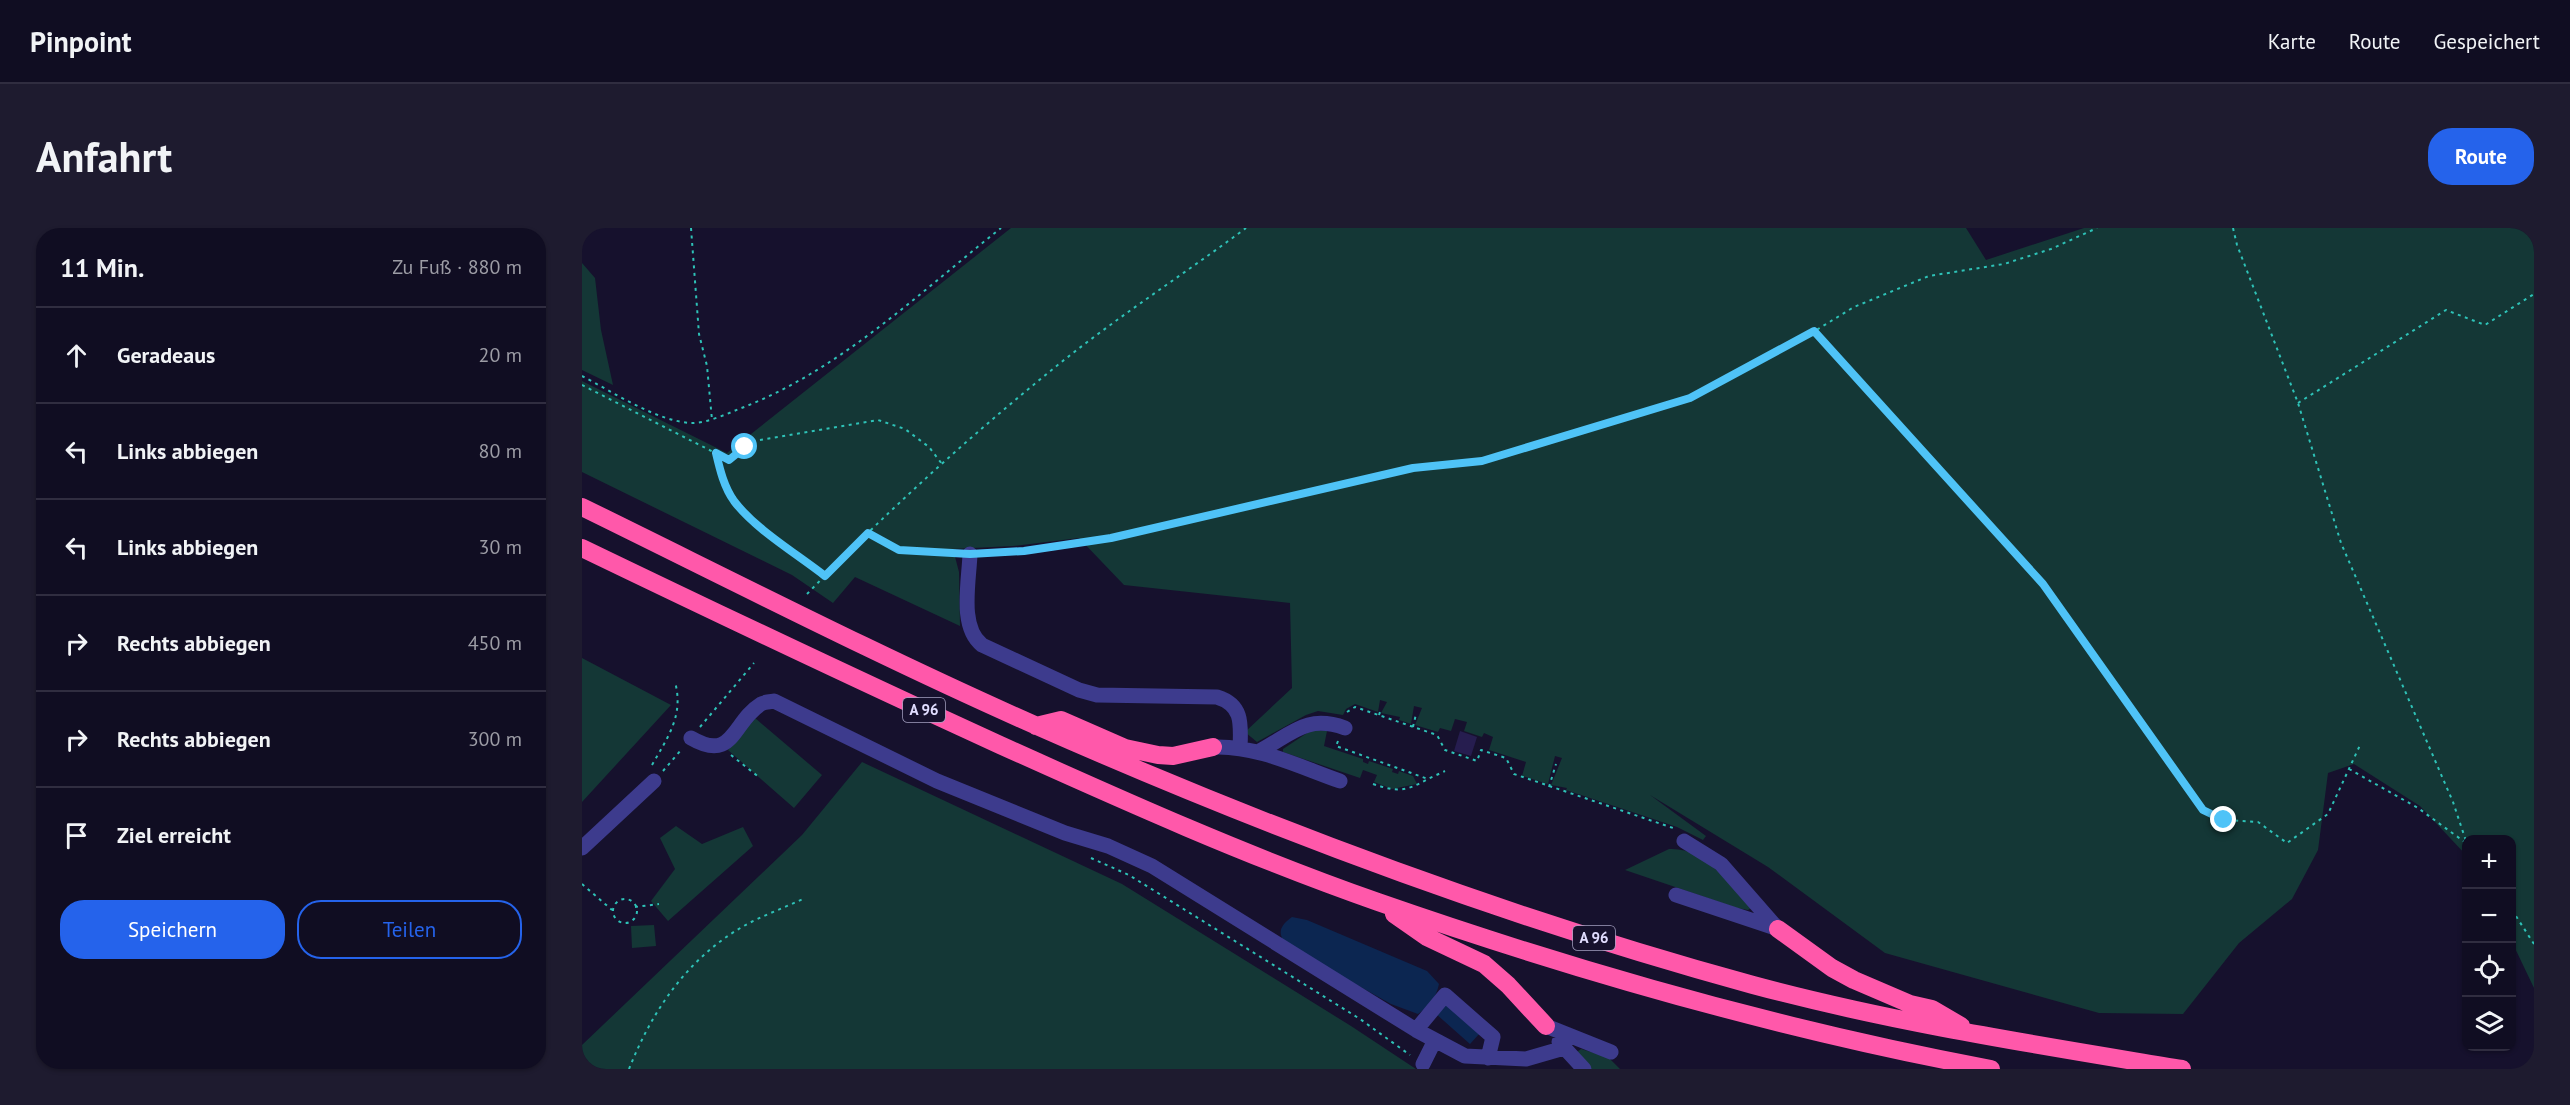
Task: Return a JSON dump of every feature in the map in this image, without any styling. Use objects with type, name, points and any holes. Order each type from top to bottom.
[{"type":"highway","name":"A 96","points":[[582,507],[814,621],[1036,726],[1224,806],[1474,899],[1655,957],[1844,1007],[1975,1034],[2182,1069]]},
{"type":"highway","name":"A 96","points":[[582,548],[800,653],[1048,767],[1197,832],[1375,901],[1540,956],[1739,1013],[1834,1038],[1991,1069]]},
{"type":"highway","points":[[1036,726],[1060,720],[1125,748],[1158,755],[1173,756],[1213,747]]},
{"type":"highway","points":[[1375,901],[1427,937],[1484,964],[1508,985],[1546,1026]]},
{"type":"highway","points":[[1778,929],[1832,968],[1854,980],[1899,1000],[1932,1009],[1975,1034]]},
{"type":"street","points":[[970,554],[969,626],[974,639],[982,645],[1079,690],[1097,695],[1217,697],[1228,700],[1237,709],[1240,748]]},
{"type":"street","points":[[690,738],[715,747],[726,743],[760,705],[774,701],[937,781],[1065,833],[1108,846],[1152,866],[1416,1030],[1465,1056],[1526,1059],[1564,1048]]},
{"type":"street","points":[[1258,752],[1306,724],[1327,722],[1344,728]]},
{"type":"street","points":[[1213,747],[1240,748],[1258,752],[1340,781]]},
{"type":"street","points":[[582,848],[652,776]]},
{"type":"street","points":[[1684,841],[1721,864],[1778,929]]},
{"type":"street","points":[[1676,895],[1778,929]]},
{"type":"street","points":[[1416,1030],[1445,995],[1493,1037],[1488,1058]]},
{"type":"street","points":[[1546,1026],[1584,1069]]},
{"type":"street","points":[[1546,1026],[1611,1052]]},
{"type":"street","points":[[1423,1064],[1435,1040]]},
{"type":"path","points":[[691,228],[699,334],[707,366],[712,420]]},
{"type":"path","points":[[582,376],[674,420],[693,423],[712,420],[786,389],[830,364],[1001,228]]},
{"type":"path","points":[[807,594],[868,533],[943,464],[1060,363],[1246,228]]},
{"type":"path","points":[[868,533],[899,550],[970,554],[1024,551],[1111,538],[1413,468],[1482,461],[1690,398],[1854,307],[1929,276],[2004,264],[2051,249],[2097,228]]},
{"type":"path","points":[[2233,228],[2237,244],[2298,403],[2341,543],[2453,802],[2464,835]]},
{"type":"path","points":[[2298,403],[2446,310],[2485,325],[2534,294]]},
{"type":"path","points":[[1814,331],[2043,584],[2203,810],[2224,820],[2258,822],[2287,843],[2328,814],[2361,743]]},
{"type":"path","points":[[582,385],[729,460],[754,441],[878,420],[905,429],[929,447],[943,464]]},
{"type":"path","points":[[716,453],[723,480],[734,501],[747,516],[825,576]]},
{"type":"path","points":[[652,776],[690,738],[754,663]]},
{"type":"path","points":[[652,776],[674,728],[679,710],[675,682]]},
{"type":"path","points":[[1428,779],[1336,746],[1348,711],[1355,707],[1437,735],[1445,750],[1477,761],[1481,750],[1506,758],[1514,774],[1684,832],[1684,841]]},
{"type":"path","points":[[1379,715],[1381,709]]},
{"type":"path","points":[[1413,727],[1416,714]]},
{"type":"path","points":[[715,747],[727,752],[760,778]]},
{"type":"path","points":[[1549,787],[1556,764]]},
{"type":"path","points":[[2349,769],[2418,808],[2462,839]]},
{"type":"path","points":[[1373,784],[1395,791],[1406,790],[1445,771]]},
{"type":"path","points":[[1090,857],[1139,881],[1360,1019],[1423,1064]]},
{"type":"path","points":[[582,884],[613,911],[615,918],[624,923],[634,918],[636,907]]},
{"type":"path","points":[[629,1069],[653,1016],[665,997],[692,968],[727,937],[744,926],[805,898]]},
{"type":"path","points":[[613,911],[616,903],[623,900],[630,901],[636,907]]},
{"type":"path","points":[[636,907],[659,904]]},
{"type":"path","points":[[2516,917],[2534,944]]},
{"type":"green space","points":[[1011,228],[1966,228],[1986,260],[2084,228],[2534,228],[2534,988],[2516,950],[2516,835],[2462,835],[2462,851],[2420,806],[2354,764],[2328,773],[2318,850],[2292,899],[2239,943],[2183,1014],[2099,1013],[1885,953],[1768,867],[1650,795],[1706,836],[1703,840],[1677,827],[1566,790],[1567,788],[1551,785],[1562,758],[1555,756],[1548,784],[1522,776],[1526,762],[1489,750],[1493,737],[1484,733],[1482,737],[1464,731],[1467,722],[1455,719],[1451,731],[1440,728],[1438,732],[1415,725],[1422,708],[1414,706],[1411,724],[1399,720],[1400,717],[1381,713],[1387,702],[1380,700],[1378,712],[1355,704],[1346,709],[1343,715],[1318,711],[1306,715],[1257,742],[1245,732],[1292,688],[1290,603],[1124,585],[1079,538],[1013,546],[953,549],[959,572],[960,626],[855,577],[833,603],[792,575],[582,472],[582,381],[727,453]]},
{"type":"green space","points":[[582,263],[595,278],[601,330],[613,385],[582,370]]},
{"type":"green space","points":[[582,658],[671,705],[582,802]]},
{"type":"green space","points":[[755,718],[822,775],[794,808],[728,750]]},
{"type":"green space","points":[[1314,730],[1327,731],[1324,746],[1363,759],[1363,762],[1368,764],[1369,761],[1393,769],[1392,772],[1398,774],[1399,771],[1413,776],[1417,784],[1392,789],[1374,782],[1377,775],[1363,770],[1360,778],[1283,752],[1283,749]]},
{"type":"green space","points":[[862,762],[1122,884],[1416,1069],[582,1069],[582,1045],[802,835]]},
{"type":"green space","points":[[676,826],[702,844],[743,827],[753,846],[668,921],[651,901],[675,869],[660,838]]},
{"type":"green space","points":[[1669,849],[1682,850],[1705,860],[1725,878],[1751,908],[1748,910],[1737,908],[1625,870]]},
{"type":"green space","points":[[654,925],[656,946],[632,948],[631,926]]},
{"type":"green space","points":[[1581,1049],[1608,1057],[1620,1069],[1591,1069],[1577,1052]]},
{"type":"water","points":[[1292,917],[1307,920],[1427,971],[1439,984],[1434,998],[1418,1014],[1391,1004],[1289,947],[1282,939],[1281,931],[1284,924]]},
{"type":"water","points":[[1444,1002],[1480,1033],[1470,1044],[1435,1013]]},
{"type":"building","points":[[1460,731],[1477,737],[1471,756],[1454,751]]},
{"type":"route","points":[[745,447],[729,460],[716,453],[723,480],[734,501],[747,516],[825,576],[868,533],[899,550],[970,554],[1024,551],[1111,538],[1413,468],[1482,461],[1690,398],[1787,348],[1814,331],[2043,584],[2203,810],[2224,820]]}]
